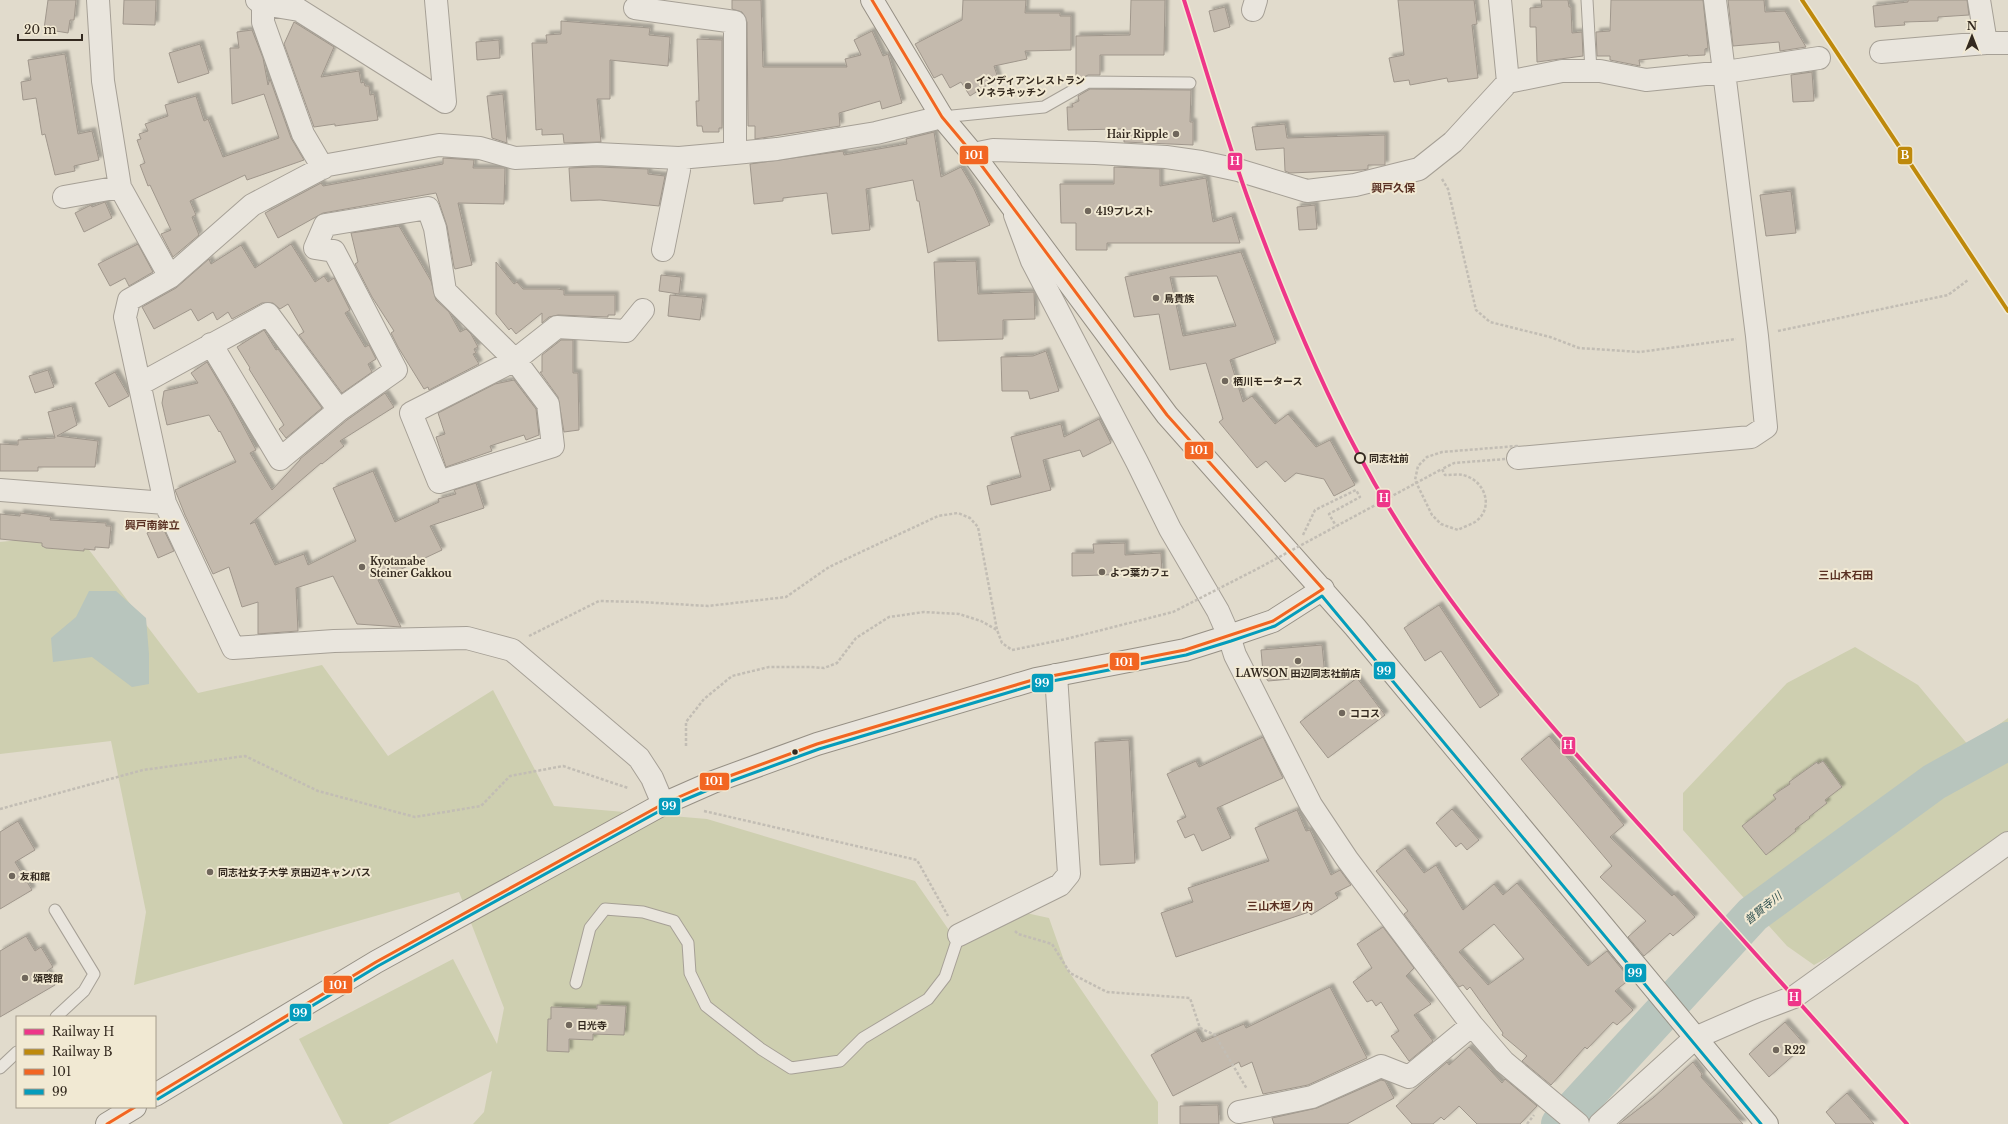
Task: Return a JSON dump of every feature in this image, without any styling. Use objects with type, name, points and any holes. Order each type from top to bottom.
[{"type":"street","points":[[98,0],[103,81],[120,187],[170,277]]},
{"type":"street","points":[[323,168],[303,134],[264,22],[260,2],[299,10],[445,102],[436,0]]},
{"type":"street","points":[[872,0],[942,116],[973,154],[1167,415],[1323,589],[1767,1124]]},
{"type":"street","points":[[1500,0],[1508,82]]},
{"type":"street","points":[[1518,458],[1751,437],[1766,427],[1757,336],[1744,243],[1726,72],[1715,0]]},
{"type":"street","points":[[1979,0],[1986,43]]},
{"type":"street","points":[[635,8],[734,22],[735,153]]},
{"type":"street","points":[[1881,52],[1986,43],[2008,43]]},
{"type":"street","points":[[973,154],[1001,150],[1166,157],[1201,162],[1238,170],[1306,191],[1355,185],[1419,169],[1453,142],[1508,82],[1562,72],[1591,71],[1600,71],[1646,80],[1726,72],[1819,58]]},
{"type":"street","points":[[663,804],[652,778],[639,758],[512,650],[467,638],[334,642],[233,648],[165,503],[125,317],[129,300],[170,277],[252,205],[328,165],[439,145],[480,148],[515,158],[597,154],[679,158],[777,149],[876,133],[942,116]]},
{"type":"street","points":[[663,250],[679,170],[679,158]]},
{"type":"street","points":[[64,198],[120,187]]},
{"type":"street","points":[[211,344],[280,459],[339,410],[396,370],[334,251],[315,248],[325,226],[428,208],[435,228],[445,291],[515,360],[548,404],[553,446],[439,482],[411,412],[515,360],[557,327],[626,330],[644,310]]},
{"type":"street","points":[[1013,209],[1032,261],[1137,462],[1170,529],[1218,611],[1229,636],[1235,655],[1311,805],[1347,859],[1472,1025],[1504,1062],[1578,1124]]},
{"type":"street","points":[[140,384],[268,314],[339,410]]},
{"type":"street","points":[[0,490],[165,503]]},
{"type":"street","points":[[156,1094],[376,962],[663,804],[713,782],[817,744],[1036,679],[1185,650],[1273,620],[1323,589]]},
{"type":"street","points":[[959,935],[1060,885],[1069,874],[1056,675]]},
{"type":"street","points":[[1600,1124],[1692,1033],[1794,997],[2008,843]]},
{"type":"street","points":[[1249,1110],[1312,1097],[1381,1066],[1409,1077],[1472,1025]]},
{"type":"street","points":[[107,1124],[133,1108]]},
{"type":"lane","points":[[1587,0],[1591,71]]},
{"type":"lane","points":[[942,116],[1044,107],[1088,82],[1190,83]]},
{"type":"lane","points":[[576,982],[590,928],[605,909],[643,912],[674,921],[688,943],[690,973],[706,1006],[761,1049],[791,1068],[840,1061],[863,1038],[928,998],[945,977],[959,935]]},
{"type":"lane","points":[[55,910],[94,974],[84,991],[57,1016]]},
{"type":"lane","points":[[0,1068],[16,1053]]},
{"type":"path","points":[[1430,160],[1448,189],[1476,310],[1490,322],[1550,337],[1579,348],[1640,352],[1757,336],[1948,295],[1968,280]]},
{"type":"path","points":[[512,650],[531,634],[599,601],[708,606],[786,597],[829,567],[938,516],[958,513],[970,518],[978,527],[997,630],[1002,643],[1012,650],[1066,639],[1173,612],[1336,526],[1442,469],[1454,463],[1518,458],[1517,446],[1449,452],[1427,457],[1418,466],[1415,480],[1432,516],[1441,524],[1458,530],[1476,522],[1485,510],[1487,496],[1477,481],[1463,475],[1445,475],[1442,469]]},
{"type":"path","points":[[1303,535],[1315,510],[1356,490],[1360,497],[1328,514],[1336,526]]},
{"type":"path","points":[[686,746],[686,722],[704,699],[732,676],[769,667],[824,668],[837,664],[856,638],[888,617],[924,612],[959,614],[981,620],[997,630]]},
{"type":"path","points":[[0,809],[143,770],[245,756],[318,791],[415,818],[481,806],[510,776],[563,766],[628,788]]},
{"type":"path","points":[[700,810],[917,860],[959,935]]},
{"type":"path","points":[[997,916],[1018,934],[1052,944],[1070,973],[1107,992],[1190,998],[1200,1028],[1215,1035],[1249,1110]]},
{"type":"green space","points":[[77,534],[198,693],[322,665],[388,756],[493,690],[554,806],[707,819],[915,881],[953,936],[1026,913],[1049,918],[1067,969],[1158,1102],[1158,1124],[473,1124],[484,1112],[492,1071],[388,1124],[343,1124],[299,1039],[453,959],[497,1044],[504,1008],[459,892],[134,985],[146,912],[111,741],[0,754],[0,542]]},
{"type":"green space","points":[[1855,647],[1918,685],[1969,746],[2008,718],[2008,839],[1922,904],[1814,965],[1787,946],[1683,830],[1683,793],[1787,683]]},
{"type":"shaded area","points":[[89,591],[116,591],[146,618],[149,654],[149,684],[132,687],[92,657],[53,662],[51,638],[76,617]]},
{"type":"building","points":[[48,0],[76,0],[74,20],[70,20],[68,33],[44,29]]},
{"type":"building","points":[[124,0],[156,0],[155,25],[123,24]]},
{"type":"building","points":[[732,0],[761,0],[763,67],[847,67],[845,59],[861,55],[854,40],[872,31],[883,56],[888,54],[902,103],[882,109],[880,101],[839,113],[840,126],[755,139],[755,126],[748,126],[747,22],[742,12],[732,9]]},
{"type":"building","points":[[963,0],[1026,0],[1025,13],[1060,13],[1060,16],[1071,16],[1071,50],[1025,51],[1027,59],[994,66],[998,78],[970,96],[961,82],[950,88],[942,74],[934,78],[915,44],[962,20]]},
{"type":"building","points":[[1131,0],[1165,0],[1164,55],[1100,55],[1100,75],[1088,75],[1076,81],[1076,36],[1130,35]]},
{"type":"building","points":[[1398,0],[1474,0],[1477,24],[1472,25],[1478,78],[1448,82],[1447,78],[1410,85],[1409,80],[1394,82],[1389,58],[1404,55]]},
{"type":"building","points":[[1541,0],[1568,0],[1569,7],[1571,7],[1572,33],[1582,32],[1583,56],[1537,62],[1536,27],[1530,27],[1530,8],[1542,7]]},
{"type":"building","points":[[1611,0],[1703,0],[1708,48],[1705,49],[1705,55],[1688,55],[1639,60],[1640,66],[1610,60],[1610,56],[1597,56],[1596,32],[1610,31]]},
{"type":"building","points":[[1728,0],[1764,0],[1765,12],[1785,11],[1806,47],[1780,51],[1779,42],[1733,46]]},
{"type":"building","points":[[1908,0],[1967,0],[1969,15],[1938,17],[1938,21],[1904,22],[1905,25],[1875,27],[1873,6],[1908,2]]},
{"type":"building","points":[[1225,7],[1230,27],[1214,32],[1209,11]]},
{"type":"building","points":[[561,21],[650,28],[649,35],[670,37],[668,66],[610,60],[610,99],[597,99],[601,142],[564,143],[563,134],[542,135],[542,129],[536,130],[532,43],[547,43],[546,35],[561,34]]},
{"type":"building","points":[[294,22],[334,47],[321,77],[359,71],[361,83],[364,82],[365,86],[369,86],[370,95],[374,94],[378,120],[335,126],[335,124],[314,127],[284,44]]},
{"type":"building","points":[[252,30],[263,58],[268,85],[270,79],[291,138],[304,160],[247,180],[245,175],[190,201],[196,215],[192,217],[199,235],[173,257],[161,234],[171,230],[150,185],[148,186],[140,165],[145,163],[137,140],[141,139],[139,134],[148,131],[145,124],[168,116],[165,105],[196,96],[204,121],[208,119],[223,157],[279,138],[264,94],[232,104],[230,48],[239,48],[237,32]]},
{"type":"building","points":[[697,39],[722,40],[722,128],[719,128],[719,132],[703,132],[702,126],[697,126],[696,101],[699,101]]},
{"type":"building","points":[[499,40],[500,58],[477,60],[476,42]]},
{"type":"building","points":[[200,44],[209,73],[178,83],[169,53]]},
{"type":"building","points":[[65,54],[78,134],[92,131],[99,160],[74,166],[75,171],[55,175],[45,134],[42,135],[36,98],[23,100],[21,82],[31,80],[28,60]]},
{"type":"building","points":[[1812,72],[1814,101],[1793,102],[1791,75]]},
{"type":"building","points":[[1090,89],[1191,90],[1190,122],[1193,122],[1193,145],[1124,142],[1124,129],[1068,130],[1067,107],[1073,107],[1072,104],[1079,101],[1078,96]]},
{"type":"building","points":[[503,94],[507,143],[492,138],[487,96]]},
{"type":"building","points":[[1285,124],[1287,138],[1385,135],[1385,165],[1368,165],[1368,169],[1362,170],[1290,173],[1285,171],[1284,148],[1256,150],[1252,127]]},
{"type":"building","points":[[934,132],[941,177],[961,167],[974,189],[990,225],[928,253],[919,201],[917,201],[913,180],[866,189],[870,230],[832,234],[827,193],[783,198],[783,201],[754,204],[750,164],[843,151],[844,155],[907,144],[906,139]]},
{"type":"building","points":[[443,158],[474,160],[473,168],[505,168],[504,204],[458,203],[472,265],[455,269],[454,267],[447,226],[436,193],[323,213],[278,238],[265,213],[321,183],[323,186],[443,164]]},
{"type":"building","points":[[597,167],[648,169],[648,174],[665,176],[659,206],[600,200],[571,201],[569,168]]},
{"type":"building","points":[[1114,167],[1160,169],[1160,186],[1206,178],[1213,222],[1232,216],[1240,243],[1107,243],[1107,250],[1076,250],[1076,223],[1061,223],[1060,184],[1114,184]]},
{"type":"building","points":[[1791,191],[1796,233],[1766,236],[1760,195]]},
{"type":"building","points":[[105,202],[112,218],[84,232],[75,213],[91,205],[92,207]]},
{"type":"building","points":[[1315,205],[1317,229],[1299,230],[1297,207]]},
{"type":"building","points":[[399,226],[431,281],[436,300],[449,312],[460,332],[466,329],[471,334],[478,347],[474,349],[476,353],[473,354],[479,364],[429,390],[428,387],[424,389],[398,347],[391,333],[394,331],[372,297],[355,264],[358,262],[351,233]]},
{"type":"building","points":[[138,244],[153,272],[129,286],[125,278],[110,286],[98,264]]},
{"type":"building","points":[[291,244],[315,282],[324,276],[328,282],[334,278],[350,310],[345,313],[365,347],[369,345],[376,359],[368,364],[372,372],[342,393],[299,335],[304,332],[288,304],[280,309],[273,303],[262,303],[232,319],[228,312],[217,320],[213,312],[198,321],[191,309],[154,329],[142,307],[176,288],[209,259],[211,264],[241,245],[255,268]]},
{"type":"building","points":[[1241,252],[1276,343],[1230,360],[1243,402],[1252,396],[1275,424],[1288,414],[1316,447],[1330,440],[1355,485],[1334,496],[1324,479],[1296,473],[1285,482],[1266,461],[1257,468],[1219,422],[1223,419],[1206,363],[1170,370],[1159,314],[1134,317],[1125,277]],"holes":[[[1217,276],[1236,326],[1183,336],[1170,277]]]},
{"type":"building","points":[[976,261],[978,294],[1034,292],[1035,319],[1003,320],[1003,339],[938,341],[934,262]]},
{"type":"building","points":[[496,262],[514,284],[517,282],[523,289],[564,290],[564,295],[615,295],[615,315],[608,315],[608,317],[558,315],[549,317],[542,323],[542,313],[516,334],[511,328],[509,330],[496,314]]},
{"type":"building","points":[[661,275],[681,277],[679,294],[659,291]]},
{"type":"building","points":[[670,295],[703,298],[700,320],[668,316]]},
{"type":"building","points":[[264,330],[276,350],[278,349],[322,408],[286,438],[279,429],[284,425],[237,347]]},
{"type":"building","points":[[561,340],[573,340],[573,373],[578,373],[579,430],[564,432],[558,397],[540,372],[542,372],[542,355]]},
{"type":"building","points":[[1046,351],[1059,391],[1030,399],[1028,391],[1002,391],[1001,357],[1033,356]]},
{"type":"building","points":[[207,362],[229,399],[256,450],[250,453],[272,490],[300,459],[347,420],[385,393],[394,407],[340,441],[344,446],[322,464],[321,463],[250,524],[255,522],[275,565],[304,554],[308,565],[356,541],[333,488],[373,471],[395,522],[439,502],[438,499],[456,494],[454,490],[476,483],[484,508],[430,526],[442,550],[378,580],[401,627],[357,624],[333,576],[296,588],[298,631],[258,634],[258,602],[242,607],[229,567],[213,574],[175,490],[236,462],[220,431],[219,432],[209,415],[167,425],[162,403],[164,391],[198,383],[191,373]]},
{"type":"building","points":[[48,370],[54,387],[35,393],[29,376]]},
{"type":"building","points":[[115,372],[129,396],[109,407],[95,383]]},
{"type":"building","points":[[514,380],[536,409],[539,435],[526,440],[524,435],[490,446],[492,451],[446,467],[436,437],[445,434],[438,413],[495,384]]},
{"type":"building","points":[[72,406],[77,425],[57,436],[98,441],[95,467],[38,467],[38,471],[0,471],[0,444],[18,445],[18,440],[55,438],[48,412]]},
{"type":"building","points":[[1099,419],[1111,443],[1083,457],[1080,450],[1043,460],[1051,490],[991,505],[987,486],[1021,477],[1011,437],[1061,424],[1064,437]]},
{"type":"building","points":[[20,513],[51,517],[50,520],[106,523],[106,526],[111,526],[109,548],[95,547],[95,550],[84,549],[84,551],[46,548],[42,546],[42,543],[0,539],[0,514],[20,516]]},
{"type":"building","points":[[162,526],[174,551],[158,558],[147,533]]},
{"type":"building","points":[[1125,543],[1125,555],[1161,553],[1162,573],[1072,576],[1072,553],[1094,553],[1093,544]]},
{"type":"building","points":[[1439,605],[1499,695],[1480,708],[1441,651],[1425,661],[1404,628]]},
{"type":"building","points":[[1322,645],[1325,676],[1268,681],[1263,673],[1261,650]]},
{"type":"building","points":[[1357,678],[1385,715],[1328,758],[1300,722]]},
{"type":"building","points":[[1549,736],[1624,825],[1610,837],[1672,896],[1674,894],[1695,917],[1673,936],[1670,933],[1644,956],[1628,937],[1646,921],[1600,877],[1612,866],[1521,759]]},
{"type":"building","points":[[1263,737],[1283,778],[1217,808],[1231,838],[1202,851],[1194,834],[1185,838],[1177,821],[1186,817],[1167,774],[1196,761],[1199,767]]},
{"type":"building","points":[[1129,740],[1135,863],[1100,865],[1095,742]]},
{"type":"building","points":[[1823,761],[1842,787],[1825,800],[1827,803],[1795,829],[1796,831],[1766,855],[1742,826],[1776,799],[1773,795],[1790,784],[1789,782],[1817,762],[1818,764]]},
{"type":"building","points":[[1452,809],[1479,840],[1467,850],[1461,843],[1456,847],[1436,823]]},
{"type":"building","points":[[1297,810],[1306,831],[1310,830],[1331,875],[1340,870],[1351,885],[1335,893],[1338,898],[1311,915],[1309,912],[1176,957],[1161,913],[1193,902],[1188,888],[1269,861],[1255,828]]},
{"type":"building","name":"友和館","points":[[18,821],[35,850],[15,862],[32,890],[0,909],[0,832]]},
{"type":"building","points":[[1405,848],[1424,873],[1436,865],[1463,910],[1494,884],[1503,895],[1517,883],[1588,966],[1607,951],[1630,979],[1615,991],[1633,1010],[1617,1025],[1613,1022],[1587,1049],[1585,1047],[1551,1085],[1522,1061],[1527,1056],[1502,1035],[1503,1033],[1470,987],[1467,990],[1463,985],[1459,987],[1404,914],[1408,911],[1376,871]],"holes":[[[1494,924],[1524,959],[1488,985],[1459,952]]]},
{"type":"building","points":[[1383,927],[1414,968],[1406,976],[1431,1004],[1414,1015],[1433,1041],[1409,1061],[1391,1036],[1399,1031],[1381,1002],[1376,1006],[1372,1000],[1367,1002],[1353,982],[1372,968],[1357,944]]},
{"type":"building","name":"頌啓館","points":[[26,936],[35,951],[41,947],[53,967],[47,971],[55,985],[0,1017],[0,951]]},
{"type":"building","points":[[1330,987],[1367,1058],[1308,1085],[1263,1094],[1252,1062],[1241,1067],[1239,1062],[1173,1096],[1151,1055],[1196,1031],[1202,1042],[1244,1024],[1246,1028]]},
{"type":"building","name":"日光寺","points":[[597,1005],[626,1006],[624,1035],[593,1034],[593,1040],[569,1039],[569,1052],[547,1051],[548,1019],[551,1019],[551,1007],[597,1009]]},
{"type":"building","points":[[1785,1022],[1805,1045],[1769,1077],[1749,1054]]},
{"type":"building","points":[[1469,1047],[1502,1083],[1505,1079],[1537,1106],[1520,1124],[1477,1124],[1459,1106],[1444,1120],[1441,1117],[1433,1124],[1412,1124],[1396,1106],[1447,1062],[1449,1065]]},
{"type":"building","points":[[1693,1062],[1702,1074],[1701,1077],[1743,1124],[1619,1124],[1653,1098]]},
{"type":"building","points":[[1381,1080],[1385,1081],[1394,1098],[1347,1124],[1274,1124],[1272,1118],[1317,1108]]},
{"type":"building","points":[[1847,1093],[1874,1124],[1836,1124],[1826,1112]]},
{"type":"building","points":[[1218,1105],[1219,1124],[1180,1124],[1180,1106]]},
{"type":"waterway","name":"普賢寺川","points":[[1560,1124],[1753,914],[1934,782],[2008,741]]},
{"type":"rail line","name":"H","points":[[1184,0],[1242,181],[1263,239],[1301,334],[1329,396],[1360,457],[1391,511],[1424,563],[1461,614],[1538,710],[1620,804],[1907,1124]]},
{"type":"rail line","name":"B","points":[[1802,0],[2008,311]]},
{"type":"transit line","name":"101","points":[[872,0],[942,117],[973,154],[1167,415],[1323,589]]},
{"type":"transit line","name":"101","points":[[156,1094],[376,962],[663,804],[713,782],[817,744],[1036,679],[1185,650],[1273,621],[1323,589]]},
{"type":"transit line","name":"99","points":[[158,1099],[378,966],[665,808],[715,787],[819,749],[1037,684],[1186,655],[1231,641],[1275,626],[1322,596],[1761,1124]]},
{"type":"transit line","name":"101","points":[[107,1124],[133,1108]]},
{"type":"place","name":"インディアンレストラン ソネラキッチン","points":[[968,86]]},
{"type":"place","name":"Hair Ripple","points":[[1176,134]]},
{"type":"place","name":"419プレスト","points":[[1088,211]]},
{"type":"place","name":"鳥貴族","points":[[1156,298]]},
{"type":"place","name":"栖川モータース","points":[[1225,381]]},
{"type":"place","name":"同志社前","points":[[1360,458]]},
{"type":"place","name":"Kyotanabe Steiner Gakkou","points":[[362,567]]},
{"type":"place","name":"よつ葉カフェ","points":[[1102,572]]},
{"type":"place","name":"LAWSON 田辺同志社前店","points":[[1298,661]]},
{"type":"place","name":"ココス","points":[[1342,713]]},
{"type":"place","name":"同志社女子大学 京田辺キャンパス","points":[[210,872]]},
{"type":"place","name":"友和館","points":[[12,876]]},
{"type":"place","name":"頌啓館","points":[[25,978]]},
{"type":"place","name":"日光寺","points":[[569,1025]]},
{"type":"place","name":"R22","points":[[1776,1050]]},
{"type":"district","name":"興戸久保","points":[[1393,188]]},
{"type":"district","name":"興戸南鉾立","points":[[152,525]]},
{"type":"district","name":"三山木石田","points":[[1846,575]]},
{"type":"district","name":"三山木垣ノ内","points":[[1280,906]]}]
